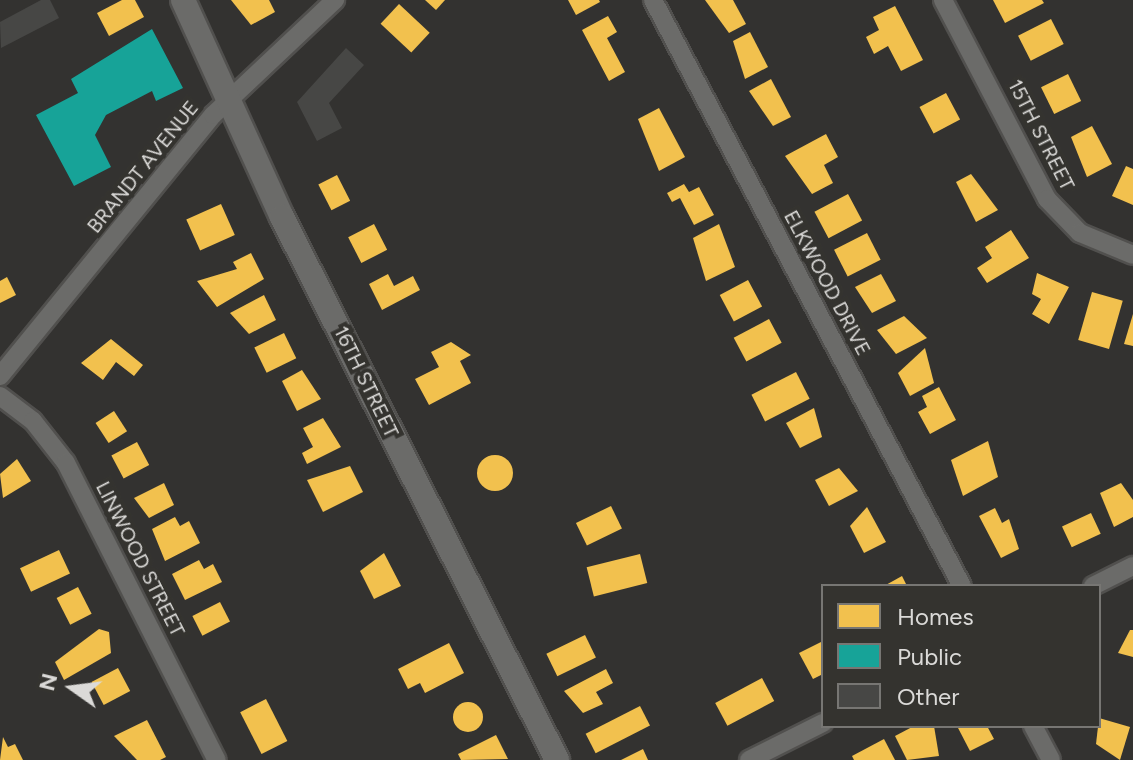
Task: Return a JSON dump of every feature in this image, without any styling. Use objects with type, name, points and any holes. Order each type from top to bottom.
[{"type":"street","name":"16TH STREET","points":[[183,0],[232,97],[268,189],[557,760]]},
{"type":"street","name":"BRANDT AVENUE","points":[[0,376],[232,97],[335,0]]},
{"type":"street","name":"ELKWOOD DRIVE","points":[[653,0],[961,584]]},
{"type":"street","name":"15TH STREET","points":[[943,0],[1047,199],[1080,233],[1133,255]]},
{"type":"street","name":"LINWOOD STREET","points":[[0,396],[33,421],[66,463],[217,760]]},
{"type":"street","points":[[1097,584],[1133,566]]},
{"type":"street","points":[[749,760],[821,724]]},
{"type":"street","points":[[1034,728],[1051,760]]},
{"type":"building: Homes","points":[[122,0],[135,0],[144,17],[109,36],[97,13]]},
{"type":"building: Homes","points":[[231,0],[269,0],[275,12],[251,25]]},
{"type":"building: Homes","points":[[425,0],[445,0],[436,10]]},
{"type":"building: Homes","points":[[568,0],[599,0],[600,2],[576,15]]},
{"type":"building: Homes","points":[[705,0],[733,0],[746,24],[729,33]]},
{"type":"building: Homes","points":[[993,0],[1042,0],[1044,3],[1005,23]]},
{"type":"building: Homes","points":[[399,4],[430,33],[411,52],[381,24]]},
{"type":"building: Homes","points":[[895,6],[923,60],[901,71],[888,46],[874,54],[866,37],[879,30],[873,17]]},
{"type":"building: Homes","points":[[608,16],[617,32],[607,38],[625,72],[609,81],[582,30]]},
{"type":"building: Homes","points":[[1051,19],[1064,44],[1031,61],[1018,36]]},
{"type":"building: Homes","points":[[750,32],[768,67],[745,79],[733,41]]},
{"type":"building: Homes","points":[[1068,74],[1081,101],[1054,114],[1041,87]]},
{"type":"building: Homes","points":[[771,79],[791,117],[773,126],[749,91]]},
{"type":"building: Homes","points":[[946,93],[960,119],[934,134],[920,107]]},
{"type":"building: Homes","points":[[659,108],[685,157],[659,171],[638,119]]},
{"type":"building: Homes","points":[[1092,126],[1112,164],[1087,177],[1071,137]]},
{"type":"building: Homes","points":[[826,134],[838,157],[824,165],[833,183],[812,194],[785,156]]},
{"type":"building: Homes","points":[[1126,166],[1133,169],[1133,205],[1112,196]]},
{"type":"building: Homes","points":[[971,174],[998,210],[976,222],[956,182]]},
{"type":"building: Homes","points":[[337,175],[350,201],[331,210],[318,185]]},
{"type":"building: Homes","points":[[684,184],[689,192],[699,187],[714,215],[694,225],[680,198],[672,202],[667,193]]},
{"type":"building: Homes","points":[[848,194],[862,220],[829,238],[814,212]]},
{"type":"building: Homes","points":[[221,204],[235,235],[200,251],[186,219]]},
{"type":"building: Homes","points":[[374,224],[387,250],[361,263],[348,237]]},
{"type":"building: Homes","points":[[719,224],[735,267],[706,281],[693,238]]},
{"type":"building: Homes","points":[[1011,230],[1029,258],[987,283],[977,268],[992,258],[985,247]]},
{"type":"building: Homes","points":[[867,233],[881,260],[848,277],[834,250]]},
{"type":"building: Homes","points":[[251,253],[264,279],[217,307],[197,281],[237,269],[233,262]]},
{"type":"building: Homes","points":[[1037,273],[1069,287],[1049,324],[1032,314],[1041,299],[1032,294]]},
{"type":"building: Homes","points":[[388,274],[394,286],[413,276],[420,290],[382,310],[369,284]]},
{"type":"building: Homes","points":[[881,274],[896,301],[872,313],[855,287]]},
{"type":"building: Homes","points":[[7,277],[16,295],[0,303],[0,281]]},
{"type":"building: Homes","points":[[748,280],[762,306],[734,322],[720,295]]},
{"type":"building: Homes","points":[[1092,292],[1123,301],[1109,349],[1078,340]]},
{"type":"building: Homes","points":[[264,295],[276,320],[249,334],[230,313]]},
{"type":"building: Homes","points":[[1133,314],[1133,346],[1124,344]]},
{"type":"building: Homes","points":[[904,316],[927,338],[896,354],[877,330]]},
{"type":"building: Homes","points":[[769,319],[782,343],[746,362],[734,338]]},
{"type":"building: Homes","points":[[284,333],[296,358],[267,373],[254,347]]},
{"type":"building: Homes","points":[[111,339],[143,365],[134,376],[116,362],[103,380],[81,363]]},
{"type":"building: Homes","points":[[451,342],[471,355],[460,361],[471,383],[429,405],[415,379],[439,367],[431,352]]},
{"type":"building: Homes","points":[[925,348],[934,383],[910,396],[898,373]]},
{"type":"building: Homes","points":[[302,370],[321,399],[297,411],[282,381]]},
{"type":"building: Homes","points":[[796,372],[810,399],[765,421],[751,395]]},
{"type":"building: Homes","points":[[939,387],[956,420],[930,434],[918,412],[927,407],[922,396]]},
{"type":"building: Homes","points":[[814,408],[822,437],[800,448],[786,423]]},
{"type":"building: Homes","points":[[114,411],[127,431],[109,443],[96,423]]},
{"type":"building: Homes","points":[[323,418],[341,447],[307,464],[302,453],[313,447],[303,428]]},
{"type":"building: Homes","points":[[988,441],[998,477],[963,496],[951,460]]},
{"type":"building: Homes","points":[[137,442],[149,465],[124,479],[111,456]]},
{"type":"building: Homes","points":[[495,455],[507,461],[513,473],[507,485],[495,491],[483,485],[477,473],[483,461]]},
{"type":"building: Homes","points":[[17,459],[31,481],[3,498],[0,474]]},
{"type":"building: Homes","points":[[350,466],[363,492],[323,512],[307,480]]},
{"type":"building: Homes","points":[[839,468],[858,491],[829,506],[815,480]]},
{"type":"building: Homes","points":[[164,483],[174,505],[149,518],[134,498]]},
{"type":"building: Homes","points":[[1121,483],[1133,500],[1133,517],[1114,527],[1100,493]]},
{"type":"building: Homes","points":[[611,506],[622,528],[587,546],[576,523]]},
{"type":"building: Homes","points":[[867,507],[886,542],[864,553],[850,526]]},
{"type":"building: Homes","points":[[995,508],[1002,523],[1009,519],[1019,549],[1001,558],[979,516]]},
{"type":"building: Homes","points":[[1091,513],[1101,534],[1072,547],[1062,527]]},
{"type":"building: Homes","points":[[175,517],[180,526],[189,521],[200,543],[165,561],[152,529]]},
{"type":"building: Homes","points":[[59,550],[70,574],[31,592],[20,568]]},
{"type":"building: Homes","points":[[384,553],[401,586],[374,599],[360,571]]},
{"type":"building: Homes","points":[[640,554],[647,583],[594,596],[587,567]]},
{"type":"building: Homes","points":[[199,560],[204,569],[213,564],[222,582],[185,600],[172,574]]},
{"type":"building: Homes","points":[[902,576],[906,584],[888,584]]},
{"type":"building: Homes","points":[[78,587],[92,614],[70,625],[57,598]]},
{"type":"building: Homes","points":[[220,602],[230,622],[202,636],[192,616]]},
{"type":"building: Homes","points":[[99,629],[109,632],[111,653],[64,680],[55,662]]},
{"type":"building: Homes","points":[[1130,630],[1133,630],[1133,657],[1118,653]]},
{"type":"building: Homes","points":[[585,635],[596,657],[557,676],[546,654]]},
{"type":"building: Homes","points":[[821,642],[821,675],[813,679],[799,653]]},
{"type":"building: Homes","points":[[449,643],[464,673],[425,693],[420,683],[408,689],[398,669]]},
{"type":"building: Homes","points":[[118,668],[130,691],[104,705],[92,682]]},
{"type":"building: Homes","points":[[606,669],[613,683],[596,692],[603,704],[583,713],[564,691]]},
{"type":"building: Homes","points":[[762,678],[774,701],[727,726],[715,703]]},
{"type":"building: Homes","points":[[266,699],[287,741],[261,754],[240,712]]},
{"type":"building: Homes","points":[[468,702],[479,706],[483,717],[479,728],[468,732],[457,728],[453,717],[457,706]]},
{"type":"building: Homes","points":[[640,706],[650,726],[596,753],[586,734]]},
{"type":"building: Homes","points":[[1101,719],[1130,727],[1120,760],[1096,744]]},
{"type":"building: Homes","points":[[147,720],[166,757],[160,760],[137,760],[114,736]]},
{"type":"building: Homes","points":[[910,728],[934,728],[939,756],[907,760],[895,736]]},
{"type":"building: Homes","points":[[958,728],[988,728],[994,739],[970,751]]},
{"type":"building: Homes","points":[[496,735],[508,759],[461,760],[458,754]]},
{"type":"building: Homes","points":[[3,737],[8,747],[15,744],[23,760],[0,760]]},
{"type":"building: Homes","points":[[884,739],[895,760],[854,760],[852,756]]},
{"type":"building: Homes","points":[[643,749],[648,760],[621,760]]},
{"type":"building: Public","points":[[152,29],[183,88],[156,101],[152,91],[106,115],[95,135],[111,167],[74,186],[36,115],[78,93],[71,79]]},
{"type":"building: Other","points":[[41,0],[50,0],[59,18],[1,48],[0,22]]},
{"type":"building: Other","points":[[346,48],[364,65],[329,103],[342,128],[317,141],[297,102]]}]
